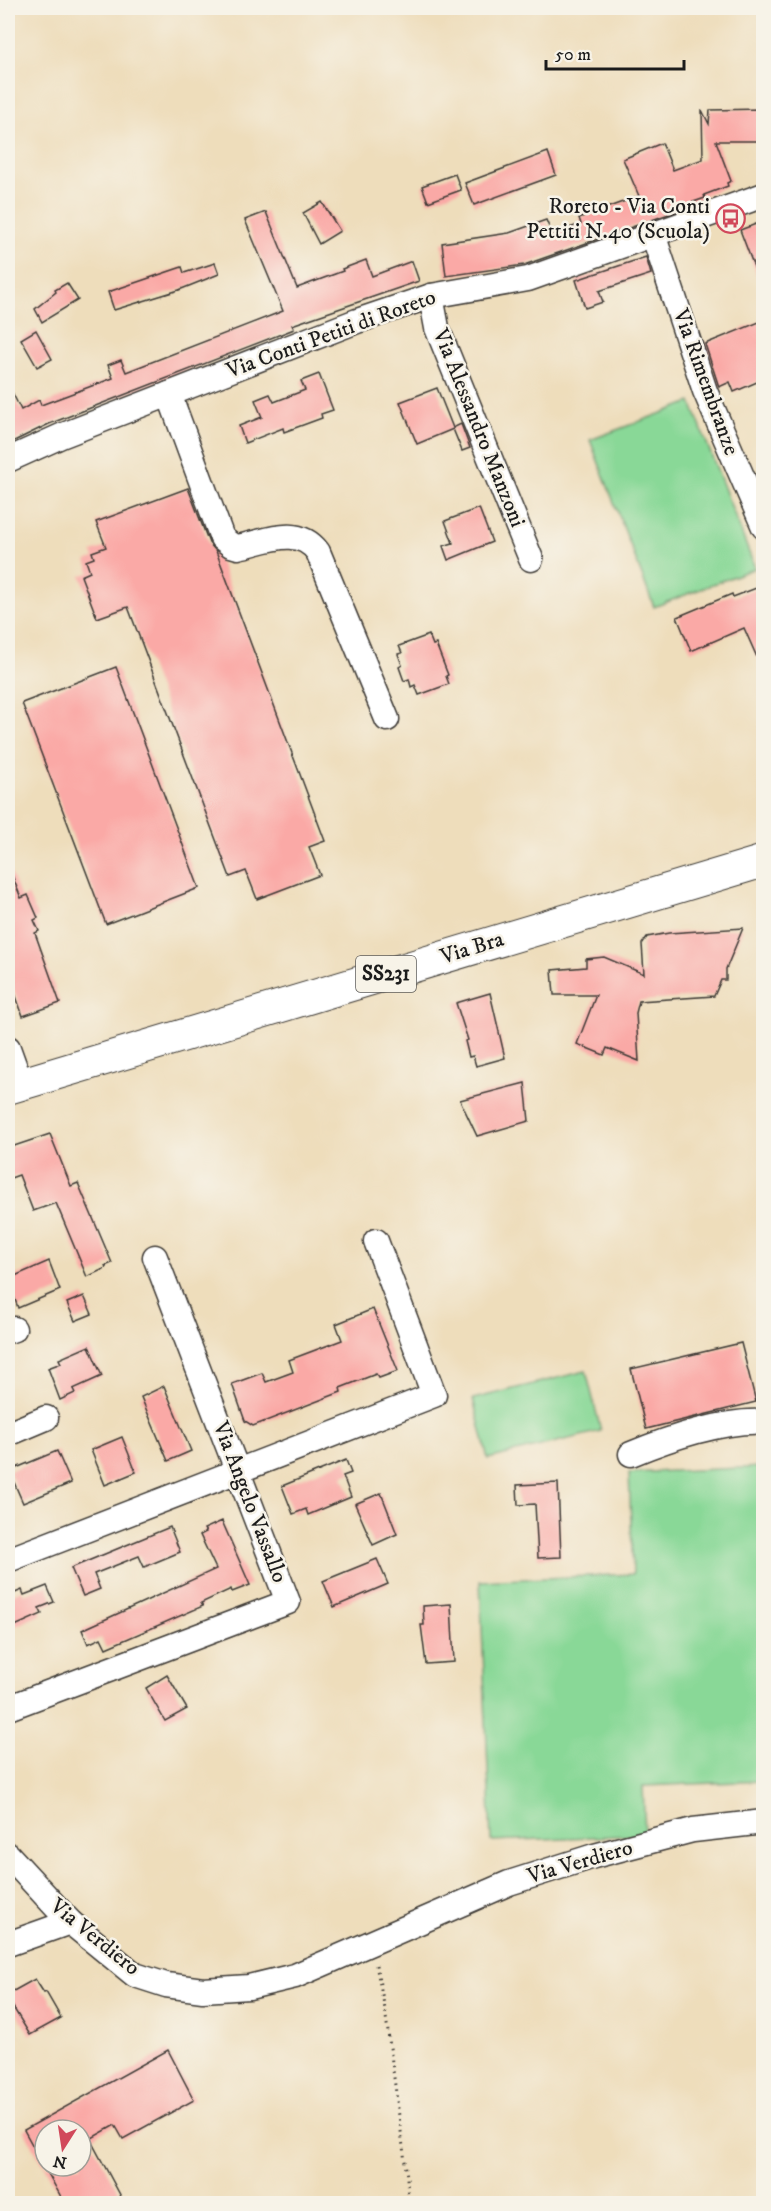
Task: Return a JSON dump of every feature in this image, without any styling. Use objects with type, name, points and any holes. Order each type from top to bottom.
[{"type":"main road","name":"Via Bra","points":[[14,1086],[764,861]]},
{"type":"street","name":"Via Conti Petiti di Roreto","points":[[8,460],[61,436],[357,321],[431,296],[528,279],[764,195]]},
{"type":"street","name":"Via Rimembranze","points":[[653,234],[705,391],[764,527]]},
{"type":"street","name":"Via Alessandro Manzoni","points":[[431,296],[437,328],[531,559]]},
{"type":"street","points":[[169,394],[222,538],[238,547],[290,536],[311,542],[318,552],[387,719]]},
{"type":"street","points":[[8,1047],[14,1086]]},
{"type":"street","points":[[8,1560],[434,1395],[376,1241]]},
{"type":"street","name":"Via Angelo Vassallo","points":[[8,1708],[288,1602],[155,1257]]},
{"type":"street","points":[[8,1434],[46,1418]]},
{"type":"street","points":[[631,1454],[698,1431],[753,1421],[764,1422]]},
{"type":"street","name":"Via Verdiero","points":[[8,1855],[70,1922],[135,1975],[166,1985],[203,1990],[249,1987],[295,1976],[371,1941],[509,1883],[594,1856],[693,1830],[764,1822]]},
{"type":"street","points":[[8,1944],[70,1922]]},
{"type":"path","points":[[371,1941],[385,2009],[407,2177],[408,2204]]},
{"type":"green space","points":[[691,402],[755,568],[654,607],[590,440]]},
{"type":"green space","points":[[586,1371],[601,1431],[488,1459],[473,1399]]},
{"type":"green space","points":[[763,1467],[763,1781],[643,1786],[645,1835],[491,1841],[480,1581],[633,1574],[629,1473]]},
{"type":"building","points":[[764,109],[764,141],[716,141],[731,181],[727,183],[728,186],[704,195],[705,198],[682,206],[683,209],[524,265],[446,276],[442,243],[509,233],[546,220],[552,234],[581,224],[579,218],[639,196],[623,159],[662,143],[673,170],[703,159],[702,110],[709,124],[710,110]]},
{"type":"building","points":[[548,152],[556,175],[474,205],[465,183]]},
{"type":"building","points":[[455,174],[461,190],[428,202],[422,186]]},
{"type":"building","points":[[322,202],[340,231],[319,244],[303,213]]},
{"type":"building","points":[[266,212],[297,288],[366,260],[372,276],[412,261],[419,281],[292,325],[294,329],[49,424],[8,444],[8,384],[21,410],[39,400],[41,405],[113,378],[108,365],[121,360],[126,372],[283,311],[245,220]]},
{"type":"building","points":[[764,221],[764,288],[762,288],[740,230]]},
{"type":"building","points":[[646,257],[651,274],[599,291],[603,302],[585,308],[576,280]]},
{"type":"building","points":[[215,263],[219,274],[179,290],[114,310],[108,292],[182,267],[184,273]]},
{"type":"building","points":[[67,283],[78,300],[42,322],[35,309],[56,292],[55,290]]},
{"type":"building","points":[[764,320],[764,379],[734,392],[730,382],[719,387],[705,344]]},
{"type":"building","points":[[36,330],[52,359],[37,367],[21,339]]},
{"type":"building","points":[[319,374],[333,410],[321,414],[322,418],[284,432],[283,428],[245,443],[239,426],[262,417],[255,400],[270,394],[274,402],[305,390],[301,381]]},
{"type":"building","points":[[437,388],[453,428],[461,424],[470,448],[462,451],[453,429],[417,444],[400,402]]},
{"type":"building","points":[[188,488],[209,543],[216,551],[325,841],[309,847],[320,875],[257,899],[246,871],[230,877],[128,607],[97,618],[81,576],[90,572],[86,561],[94,558],[92,552],[106,547],[96,522]]},
{"type":"building","points":[[479,508],[492,542],[448,560],[443,546],[453,543],[445,521]]},
{"type":"building","points":[[764,585],[764,673],[744,628],[691,651],[677,617],[732,594],[733,597]]},
{"type":"building","points":[[429,635],[433,645],[436,644],[448,675],[446,676],[449,684],[419,695],[415,685],[411,687],[409,679],[404,681],[399,667],[402,665],[398,654],[402,653],[399,646]]},
{"type":"building","points":[[116,667],[199,888],[106,924],[22,703]]},
{"type":"building","points":[[8,865],[21,898],[28,895],[38,918],[34,920],[39,931],[35,933],[60,1003],[23,1016],[8,974]]},
{"type":"building","points":[[743,928],[726,969],[726,980],[721,980],[714,996],[639,1001],[636,1013],[639,1061],[607,1048],[604,1055],[577,1044],[596,995],[554,995],[552,970],[586,967],[586,959],[604,957],[644,974],[642,944],[647,937],[669,933]]},
{"type":"building","points":[[490,993],[505,1058],[476,1066],[473,1056],[469,1057],[465,1041],[468,1040],[456,1003]]},
{"type":"building","points":[[525,1083],[529,1121],[477,1136],[460,1100]]},
{"type":"building","points":[[50,1134],[71,1186],[78,1183],[112,1263],[87,1277],[56,1203],[33,1211],[19,1175],[8,1179],[8,1148]]},
{"type":"building","points":[[49,1261],[60,1290],[18,1308],[8,1279]]},
{"type":"building","points":[[84,1296],[92,1314],[75,1321],[67,1303]]},
{"type":"building","points":[[373,1309],[398,1371],[379,1378],[376,1374],[340,1388],[341,1392],[253,1426],[245,1421],[232,1384],[262,1373],[266,1382],[293,1372],[289,1360],[342,1340],[336,1324]]},
{"type":"building","points":[[741,1343],[756,1402],[646,1429],[631,1369]]},
{"type":"building","points":[[89,1346],[102,1376],[73,1389],[75,1393],[60,1400],[48,1368],[61,1363],[59,1359]]},
{"type":"building","points":[[164,1386],[191,1451],[168,1461],[141,1397]]},
{"type":"building","points":[[122,1437],[136,1472],[105,1485],[91,1450]]},
{"type":"building","points":[[57,1451],[71,1483],[23,1503],[9,1471]]},
{"type":"building","points":[[346,1460],[351,1473],[343,1476],[351,1497],[308,1515],[306,1509],[293,1514],[282,1486]]},
{"type":"building","points":[[558,1483],[561,1557],[538,1558],[535,1504],[518,1505],[517,1485]]},
{"type":"building","points":[[381,1493],[397,1534],[373,1545],[355,1504]]},
{"type":"building","points":[[222,1521],[250,1585],[232,1592],[231,1589],[201,1603],[203,1606],[106,1648],[101,1638],[88,1644],[82,1630],[216,1569],[200,1535],[206,1532],[204,1529]]},
{"type":"building","points":[[170,1527],[180,1552],[144,1567],[139,1556],[94,1574],[100,1589],[83,1596],[71,1568]]},
{"type":"building","points":[[377,1559],[388,1584],[334,1607],[323,1581]]},
{"type":"building","points":[[47,1586],[54,1602],[39,1608],[42,1614],[8,1629],[8,1596],[22,1590],[24,1595]]},
{"type":"building","points":[[451,1604],[454,1662],[426,1664],[421,1625],[424,1625],[423,1606]]},
{"type":"building","points":[[167,1675],[187,1709],[165,1721],[146,1688]]},
{"type":"building","points":[[35,1979],[44,1993],[46,1992],[61,2018],[30,2035],[8,1999],[8,1994]]},
{"type":"building","points":[[168,2050],[194,2100],[123,2139],[115,2125],[93,2137],[93,2118],[46,2118]]},
{"type":"building","points":[[33,2125],[33,2146],[24,2130]]},
{"type":"building","points":[[93,2145],[125,2204],[65,2204],[51,2178],[93,2178]]},
{"type":"place","name":"Roreto - Via Conti Pettiti N.40 (Scuola)","points":[[731,219]]}]
